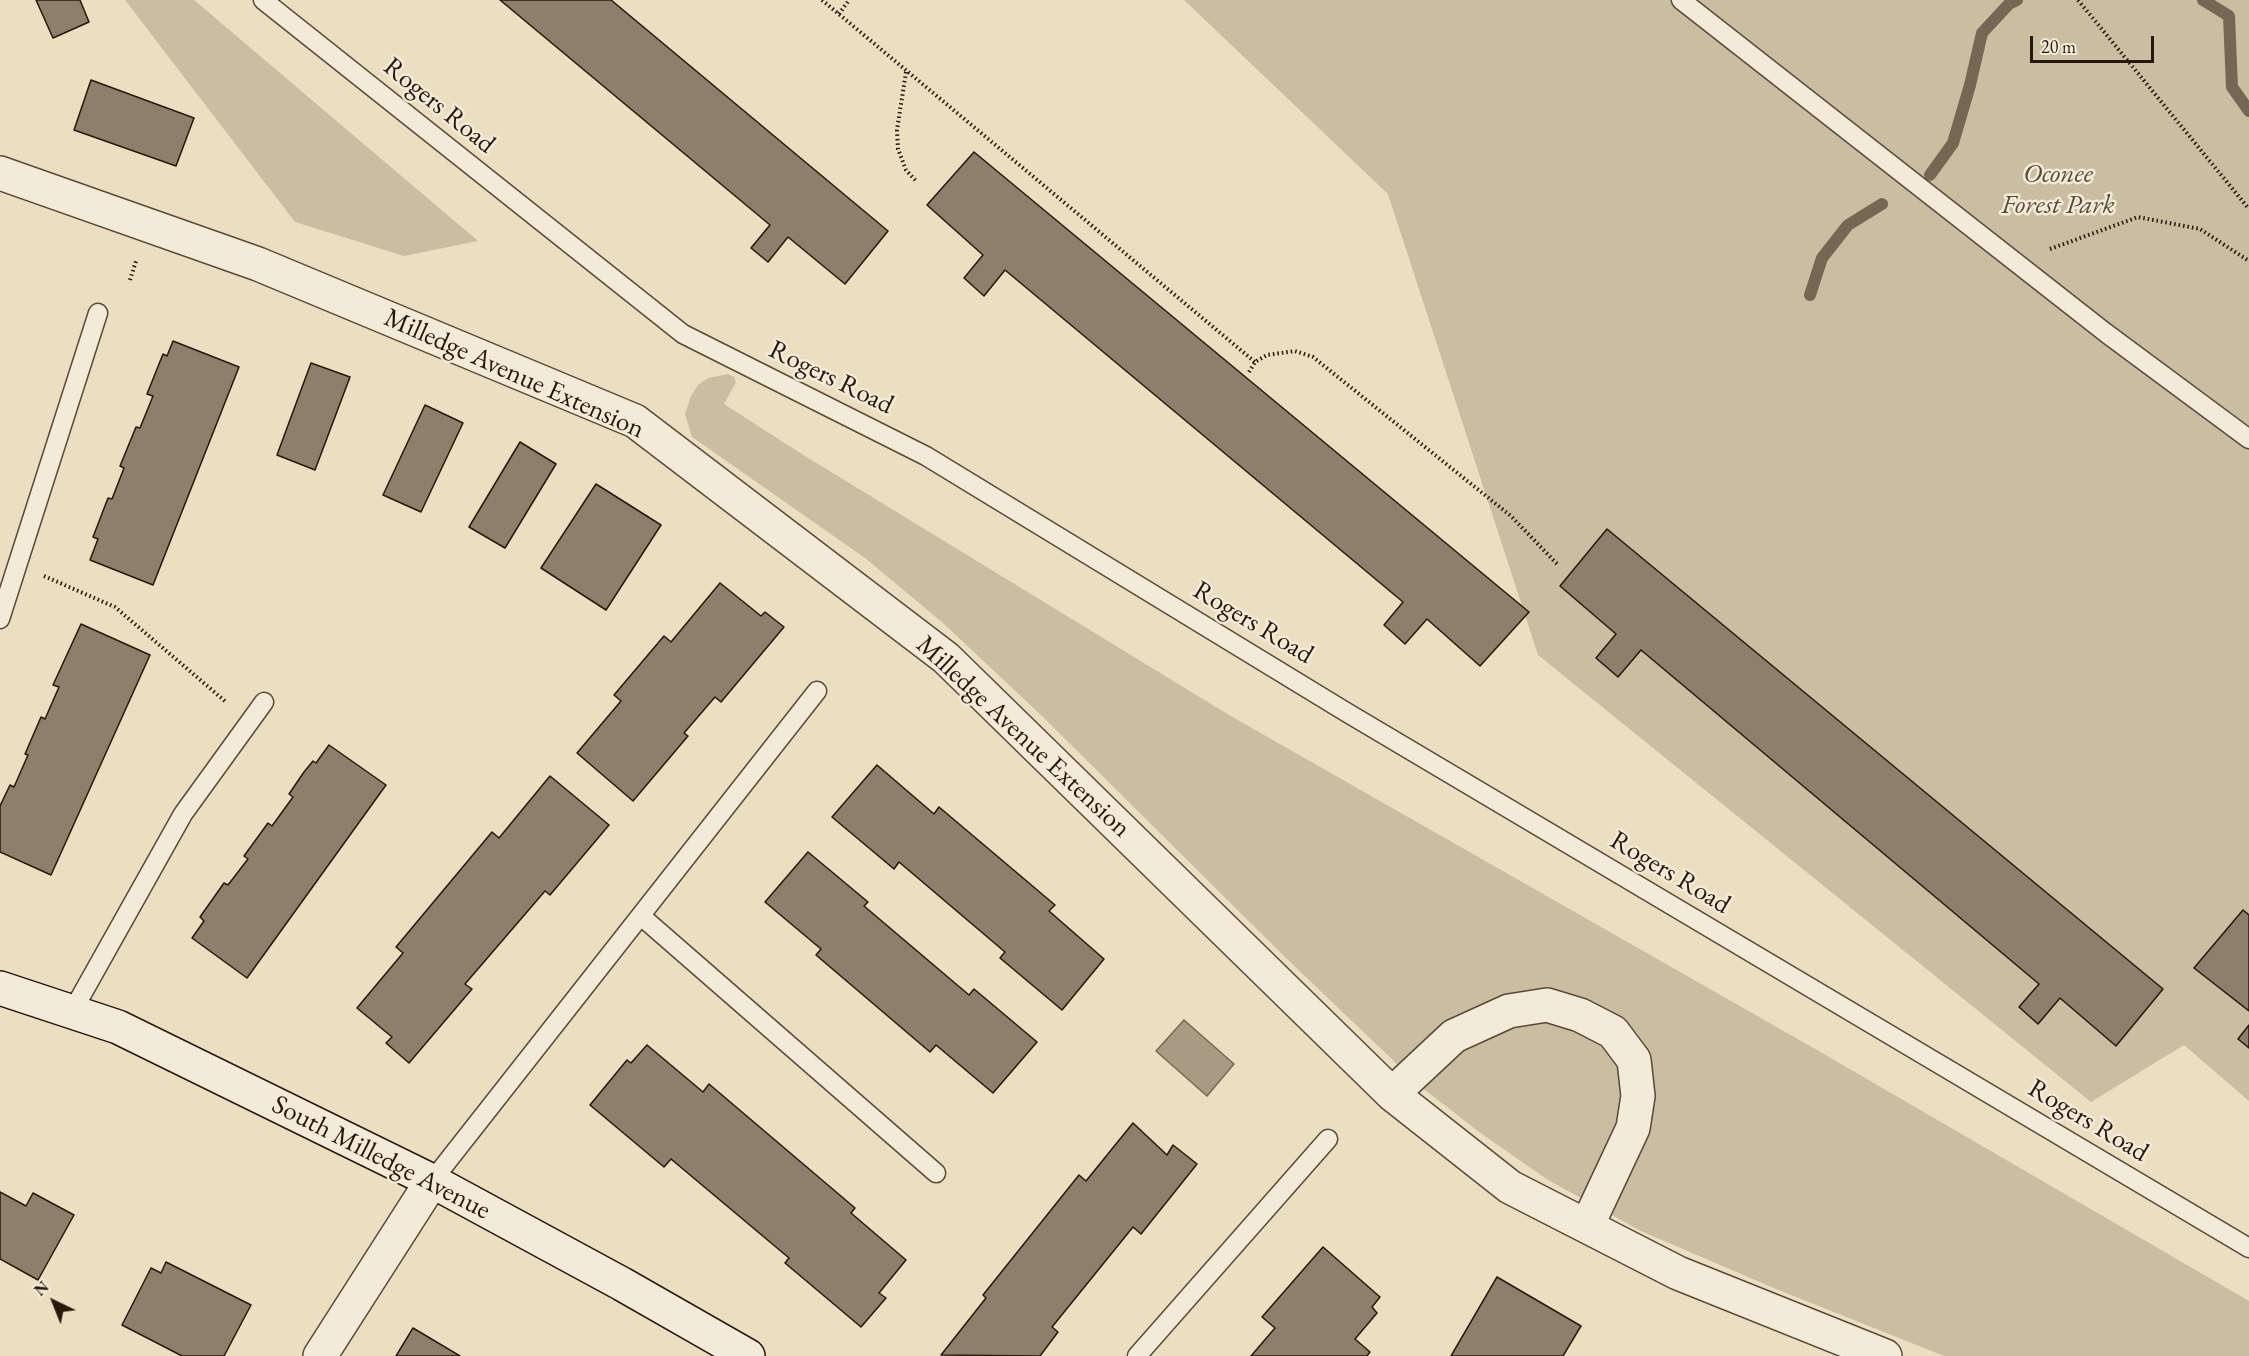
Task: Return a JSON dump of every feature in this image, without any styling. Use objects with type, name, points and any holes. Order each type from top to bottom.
[{"type":"street","name":"Milledge Avenue Extension","points":[[0,173],[258,264],[635,421],[946,658],[1392,1094],[1510,1187],[1678,1273],[1885,1356]]},
{"type":"street","name":"South Milledge Avenue","points":[[0,988],[118,1027],[432,1181],[622,1284],[748,1356]]},
{"type":"street","points":[[1392,1094],[1454,1036],[1509,1011],[1547,1005],[1580,1015],[1613,1032],[1634,1060],[1638,1096],[1632,1128],[1587,1226]]},
{"type":"street","points":[[320,1356],[432,1181]]},
{"type":"lane","name":"Rogers Road","points":[[263,0],[683,334],[926,456],[1346,711],[2249,1248]]},
{"type":"lane","points":[[1681,0],[2106,333],[2249,439]]},
{"type":"lane","points":[[0,619],[98,313]]},
{"type":"lane","points":[[432,1181],[817,692]]},
{"type":"lane","points":[[72,1011],[183,814],[264,702]]},
{"type":"lane","points":[[641,916],[936,1173]]},
{"type":"lane","points":[[1137,1356],[1328,1139]]},
{"type":"path","points":[[822,0],[1255,362]]},
{"type":"path","points":[[839,14],[849,0]]},
{"type":"path","points":[[2078,0],[2249,209]]},
{"type":"path","points":[[906,71],[897,130],[898,149],[906,171],[917,182]]},
{"type":"path","points":[[2016,262],[2138,217],[2200,229],[2249,261]]},
{"type":"path","points":[[130,280],[138,255]]},
{"type":"path","points":[[1249,372],[1255,362],[1266,355],[1295,351],[1313,357],[1511,516],[1557,564]]},
{"type":"path","points":[[16,567],[46,576],[115,608],[250,722]]},
{"type":"green space","points":[[125,0],[194,0],[478,241],[404,256],[295,222]]},
{"type":"green space","name":"Oconee Forest Park","points":[[1184,0],[2249,0],[2249,1101],[2184,1045],[2091,1102],[1538,655],[1388,194]]},
{"type":"green space","points":[[728,374],[734,377],[736,382],[724,404],[805,456],[1229,715],[1817,1050],[2249,1301],[2249,1356],[1944,1356],[1776,1289],[1641,1231],[1548,1180],[1479,1132],[1420,1086],[1286,958],[1042,716],[943,623],[865,558],[692,437],[685,414],[691,396],[698,385],[708,378]]},
{"type":"shaded area","points":[[1184,1020],[1234,1064],[1207,1096],[1156,1051]]},
{"type":"building","points":[[36,0],[80,0],[89,22],[53,38]]},
{"type":"building","points":[[500,0],[611,0],[888,231],[845,284],[788,237],[768,262],[751,248],[770,225]]},
{"type":"building","points":[[91,80],[194,118],[176,166],[74,130]]},
{"type":"building","points":[[974,152],[1529,612],[1480,666],[1427,619],[1405,644],[1384,625],[1403,602],[1005,270],[984,296],[964,278],[983,255],[927,205]]},
{"type":"building","points":[[173,341],[239,367],[153,585],[90,560],[98,539],[93,537],[108,498],[112,499],[124,468],[120,466],[136,427],[140,428],[153,396],[147,394],[163,354],[167,356]]},
{"type":"building","points":[[311,363],[350,377],[315,470],[277,455]]},
{"type":"building","points":[[425,405],[463,423],[421,512],[383,495]]},
{"type":"building","points":[[520,442],[556,464],[505,548],[469,527]]},
{"type":"building","points":[[596,484],[661,525],[606,610],[541,568]]},
{"type":"building","points":[[1607,529],[2163,989],[2116,1046],[2060,998],[2038,1024],[2019,1007],[2039,984],[1641,650],[1618,677],[1596,658],[1616,634],[1560,586]]},
{"type":"building","points":[[720,583],[761,616],[765,612],[784,627],[721,702],[715,697],[684,733],[688,736],[633,801],[577,753],[621,701],[614,695],[664,636],[671,642]]},
{"type":"building","points":[[81,624],[150,655],[51,875],[0,852],[0,806],[10,785],[14,787],[41,717],[45,719],[59,687],[53,685]]},
{"type":"building","points":[[329,745],[386,785],[247,978],[192,938],[204,921],[200,917],[224,883],[228,885],[248,859],[244,856],[268,823],[272,826],[293,797],[289,794],[304,772],[313,761],[316,763]]},
{"type":"building","points":[[877,765],[934,814],[939,807],[1055,905],[1049,911],[1104,959],[1062,1010],[1000,958],[1005,952],[899,862],[894,869],[832,817]]},
{"type":"building","points":[[550,776],[609,825],[550,895],[545,891],[465,984],[472,989],[409,1063],[386,1043],[392,1037],[357,1008],[403,953],[396,947],[492,832],[499,838]]},
{"type":"building","points":[[808,852],[868,902],[864,906],[969,995],[974,989],[1037,1042],[993,1093],[936,1045],[930,1052],[816,955],[821,949],[765,902]]},
{"type":"building","points":[[2243,910],[2249,915],[2249,1011],[2194,968]]},
{"type":"building","points":[[2249,1025],[2249,1048],[2238,1039]]},
{"type":"building","points":[[647,1045],[703,1092],[709,1084],[855,1208],[851,1213],[906,1260],[879,1293],[886,1298],[861,1327],[785,1263],[789,1258],[671,1159],[664,1167],[590,1105],[627,1060],[631,1063]]},
{"type":"building","points":[[1133,1123],[1167,1155],[1173,1145],[1197,1164],[1141,1234],[1133,1227],[1052,1327],[1058,1332],[1040,1356],[941,1355],[986,1298],[983,1295],[1079,1175],[1086,1181]]},
{"type":"building","points":[[0,1192],[26,1206],[33,1193],[74,1215],[38,1280],[0,1259]]},
{"type":"building","points":[[1323,1247],[1380,1297],[1372,1307],[1377,1313],[1355,1339],[1370,1352],[1367,1356],[1251,1356],[1275,1328],[1262,1317]]},
{"type":"building","points":[[166,1262],[251,1305],[224,1356],[182,1356],[122,1325],[151,1268],[161,1273]]},
{"type":"building","points":[[1497,1277],[1581,1326],[1563,1356],[1451,1356]]},
{"type":"building","points":[[413,1328],[460,1356],[396,1356]]},
{"type":"waterway","points":[[1930,175],[1953,143],[1982,33],[2009,4],[2017,0]]},
{"type":"waterway","points":[[2203,0],[2229,16],[2232,87],[2249,111]]},
{"type":"waterway","points":[[1810,295],[1822,258],[1848,225],[1882,204]]}]
